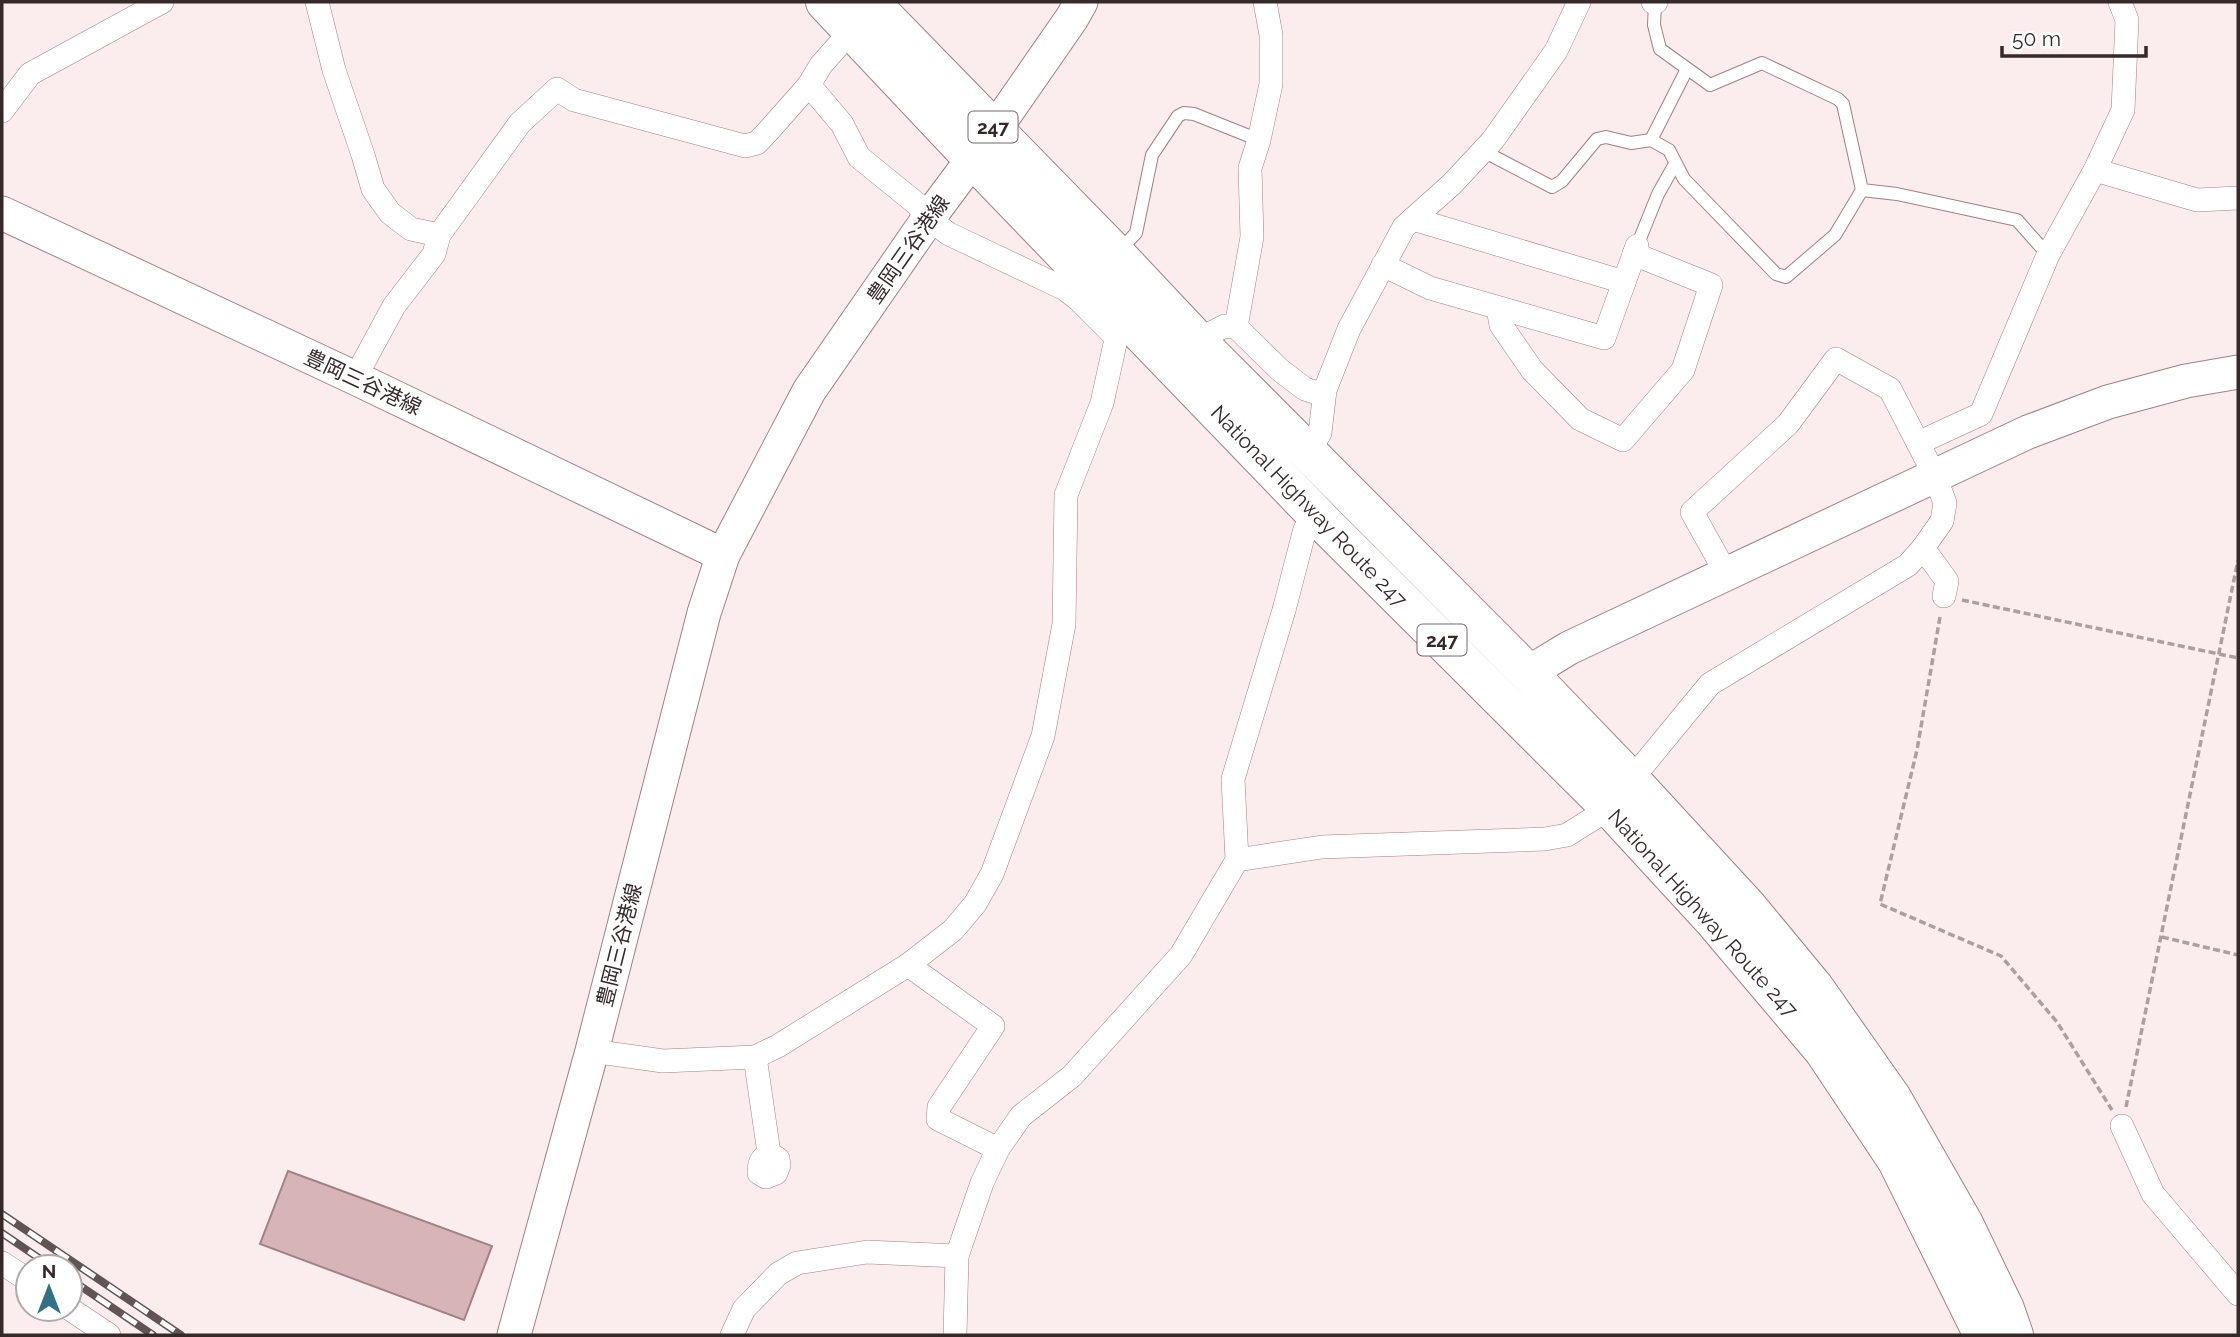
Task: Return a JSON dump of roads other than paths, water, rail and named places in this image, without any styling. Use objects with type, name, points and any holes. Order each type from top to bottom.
[{"type":"highway","name":"National Highway Route 247","points":[[825,2],[861,16],[984,144],[1116,254],[1197,340],[1528,673],[1714,921],[1823,1050],[1897,1161],[1983,1335]]},
{"type":"highway","name":"National Highway Route 247","points":[[984,144],[1119,325],[1320,519],[1621,794],[1748,906],[1806,976],[1892,1098],[1964,1224],[2005,1309],[2014,1335]]},
{"type":"main road","name":"豊岡三谷港線","points":[[514,1335],[592,1051],[704,613],[723,555],[809,391],[1081,2]]},
{"type":"main road","name":"豊岡三谷港線","points":[[2,213],[355,377],[723,555]]},
{"type":"main road","points":[[1528,673],[1569,648],[2028,432],[2108,402],[2186,381],[2238,372]]},
{"type":"street","points":[[2,111],[30,74],[162,2]]},
{"type":"street","points":[[317,2],[334,70],[373,189],[390,213],[411,229],[439,235]]},
{"type":"street","points":[[1236,327],[1252,237],[1250,168],[1259,141],[1271,84],[1271,35],[1265,2]]},
{"type":"street","points":[[1308,451],[1320,433],[1324,395],[1349,329],[1404,227],[1452,184],[1493,141],[1556,51],[1579,2]]},
{"type":"street","points":[[1918,443],[1981,414],[2048,256],[2095,170],[2123,110],[2127,20],[2120,2]]},
{"type":"street","points":[[355,377],[394,306],[434,254],[439,235],[520,123],[557,89],[574,100],[746,146],[757,143],[809,85],[821,65],[861,16]]},
{"type":"street","points":[[592,1051],[663,1061],[755,1057],[778,1046],[908,965],[953,930],[975,904],[1006,841],[1043,736],[1064,624],[1066,495],[1102,403],[1119,325],[1065,289],[949,234],[928,219],[917,204],[859,157],[842,124],[809,85]]},
{"type":"street","points":[[2095,170],[2197,200],[2238,198]]},
{"type":"street","points":[[1413,219],[1624,282]]},
{"type":"street","points":[[1383,265],[1430,288],[1497,307],[1604,338],[1636,250],[1711,285],[1684,370],[1623,440],[1580,419],[1532,370],[1501,326],[1497,307]]},
{"type":"street","points":[[1197,340],[1225,326],[1236,327],[1280,370],[1305,389],[1324,395]]},
{"type":"street","points":[[1237,860],[1322,847],[1545,839],[1567,835],[1621,794],[1710,684],[1908,565],[1923,548],[1942,521],[1945,503],[1935,476],[1890,389],[1836,359],[1788,424],[1692,512],[1726,573]]},
{"type":"street","points":[[955,1335],[957,1256],[982,1183],[998,1149],[1021,1116],[1072,1076],[1181,955],[1237,860],[1233,779],[1284,610],[1305,529],[1320,519]]},
{"type":"street","points":[[1923,548],[1947,581],[1944,596]]},
{"type":"street","points":[[908,965],[993,1026],[939,1107],[938,1119],[998,1149]]},
{"type":"street","points":[[755,1057],[769,1153]]},
{"type":"street","points":[[2122,1126],[2153,1194],[2238,1294]]},
{"type":"street","points":[[732,1335],[744,1309],[778,1275],[797,1263],[867,1252],[957,1256]]},
{"type":"street","points":[[84,1318],[109,1335]]},
{"type":"lane","points":[[1483,151],[1552,187],[1562,181],[1597,139],[1606,137],[1631,143],[1651,139],[1669,150],[1684,179],[1776,274],[1786,276],[1835,235],[1862,190],[1843,104],[1838,99],[1762,63],[1710,85],[1660,49],[1654,25],[1655,2]]},
{"type":"lane","points":[[1651,139],[1687,69]]},
{"type":"lane","points":[[1116,254],[1136,233],[1152,155],[1178,116],[1184,113],[1194,114],[1259,141]]},
{"type":"lane","points":[[1636,250],[1658,194],[1675,164]]},
{"type":"lane","points":[[1862,190],[1926,200],[2017,220],[2048,256]]},
{"type":"railway","points":[[2,1214],[181,1335]]},
{"type":"railway","points":[[2,1233],[31,1253]]},
{"type":"railway","points":[[84,1288],[153,1335]]}]
